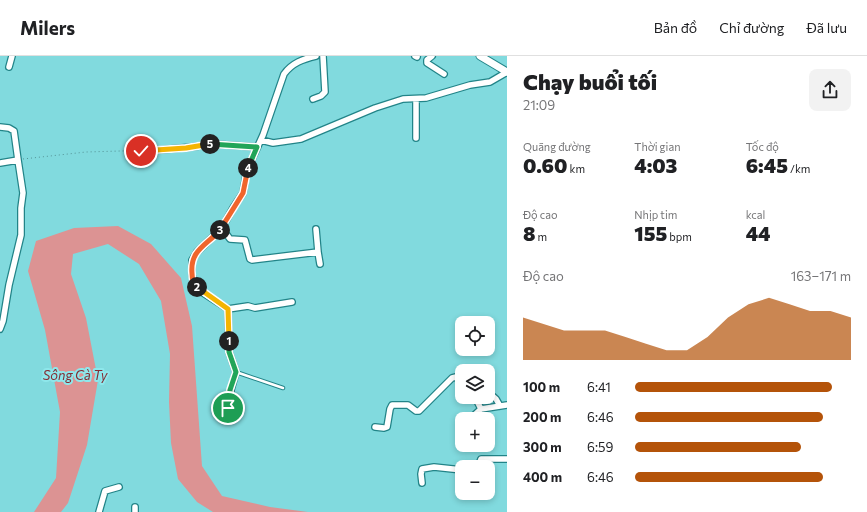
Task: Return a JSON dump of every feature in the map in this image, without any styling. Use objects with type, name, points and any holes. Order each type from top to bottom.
[{"type":"street","points":[[9,67],[12,56]]},
{"type":"street","points":[[292,302],[255,308],[248,306],[228,309],[198,288],[193,282],[192,263],[193,257],[222,228],[243,193],[247,170],[261,140],[284,74],[302,57],[316,56]]},
{"type":"street","points":[[313,99],[321,96],[324,92],[323,56]]},
{"type":"street","points":[[432,56],[427,60],[427,63],[444,74]]},
{"type":"street","points":[[261,140],[273,143],[301,139],[375,108],[403,100],[430,97],[470,85],[490,82],[507,72],[480,56]]},
{"type":"street","points":[[416,99],[416,138]]},
{"type":"street","points":[[0,127],[9,128],[14,131],[23,193],[21,208],[21,235],[0,329]]},
{"type":"street","points":[[160,150],[212,144],[257,147]]},
{"type":"street","points":[[0,162],[18,160]]},
{"type":"street","points":[[222,228],[230,239],[245,240],[250,259],[252,260],[318,252]]},
{"type":"street","points":[[316,228],[320,264]]},
{"type":"street","points":[[227,414],[230,390],[236,372],[229,352],[228,309]]},
{"type":"street","points":[[375,427],[387,427],[392,405],[408,405],[416,412],[419,411],[452,378],[455,377]]},
{"type":"street","points":[[495,398],[500,406]]},
{"type":"street","points":[[478,404],[481,409]]},
{"type":"street","points":[[478,412],[481,409],[507,405]]},
{"type":"street","points":[[481,460],[507,459]]},
{"type":"street","points":[[422,483],[422,469],[455,470]]},
{"type":"street","points":[[99,512],[104,493],[109,489],[119,487]]},
{"type":"lane","points":[[236,372],[283,388]]},
{"type":"path","points":[[18,160],[86,152],[160,150]]},
{"type":"water","name":"Sông Cà Ty","points":[[118,226],[151,244],[181,278],[192,326],[202,466],[222,496],[270,507],[308,512],[213,512],[197,502],[178,479],[171,443],[169,402],[170,354],[161,301],[139,264],[108,244],[73,254],[71,274],[86,318],[98,380],[87,445],[68,503],[61,512],[34,512],[56,478],[60,412],[45,330],[28,271],[36,241],[74,228]]},
{"type":"route","points":[[141,151],[186,148],[206,144],[257,147],[246,172],[243,193],[222,228],[197,252],[192,260],[192,278],[195,286],[228,309],[229,352],[236,372],[230,390],[228,408]]}]
